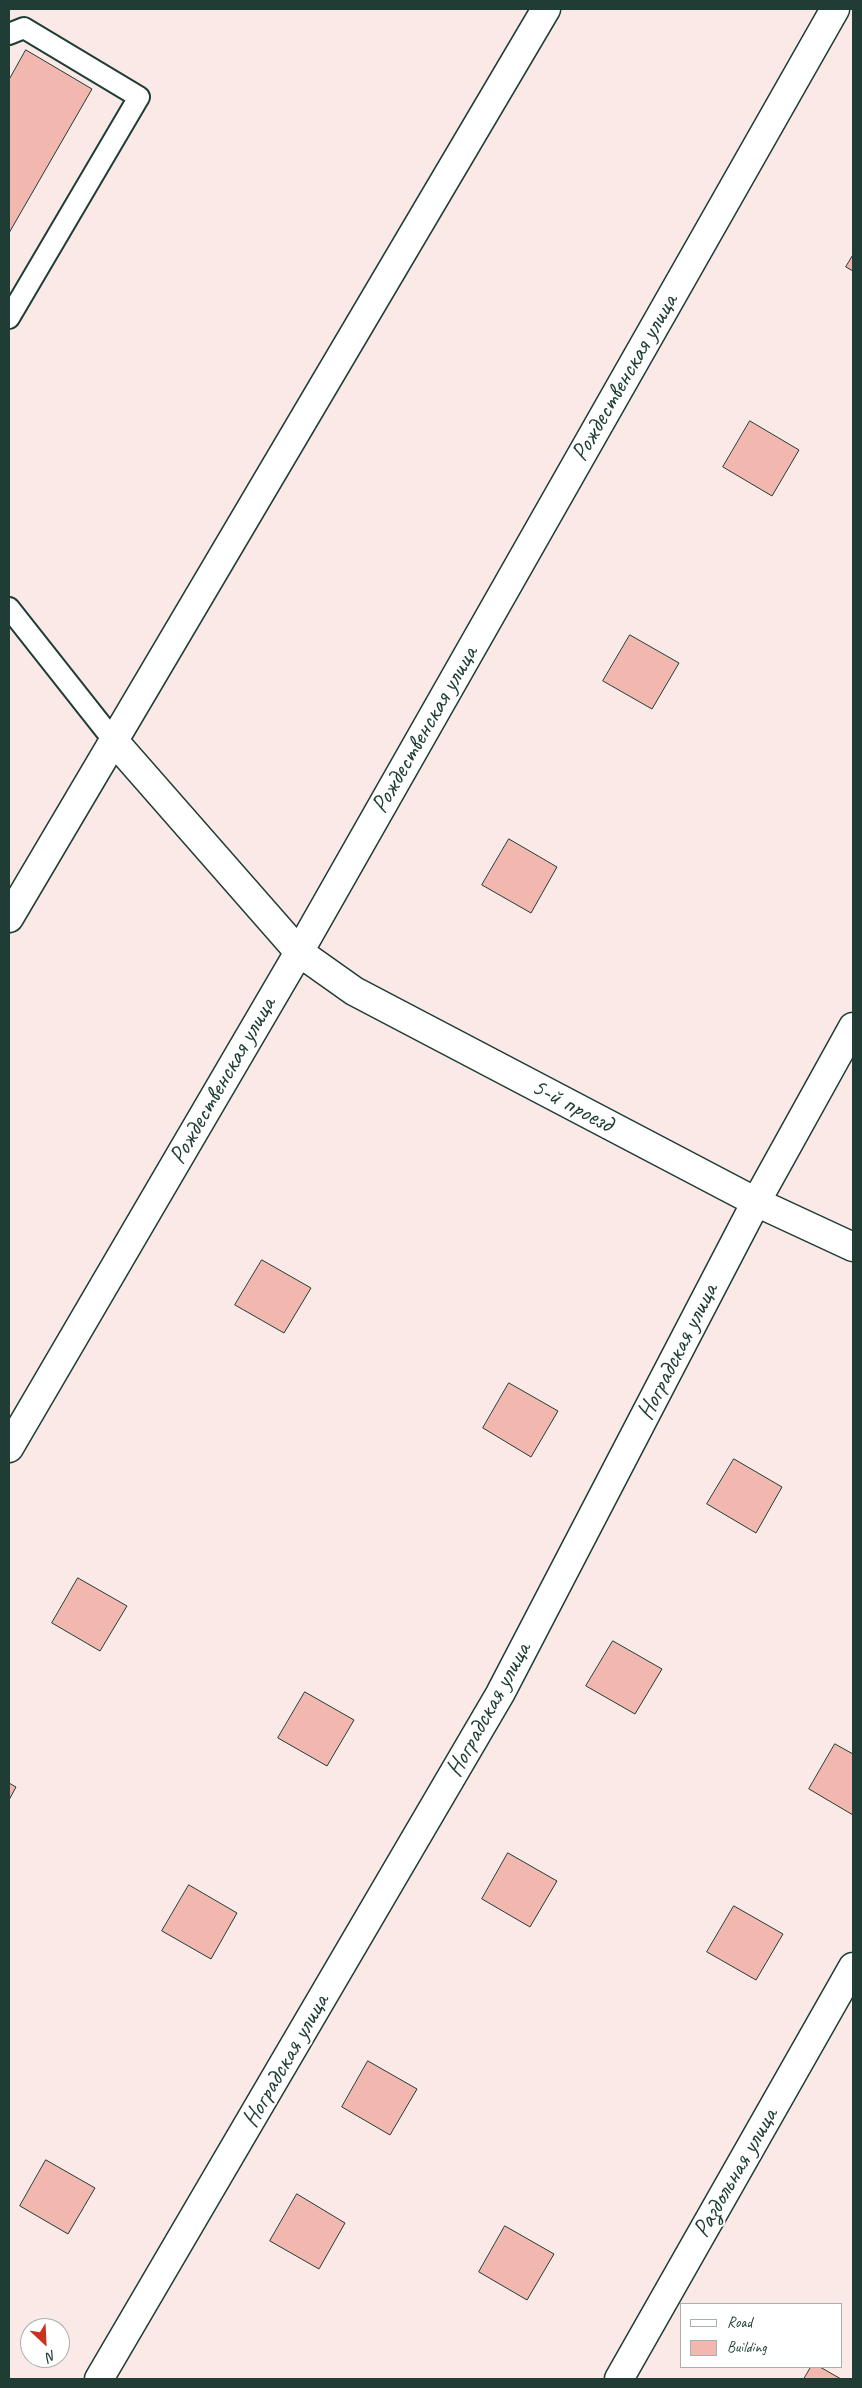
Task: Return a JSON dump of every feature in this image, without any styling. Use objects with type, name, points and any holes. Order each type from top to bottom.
[{"type":"street","points":[[9,918],[546,9]]},
{"type":"street","name":"Рождественская улица","points":[[9,1448],[299,952],[835,9]]},
{"type":"street","name":"5-й проезд","points":[[114,741],[299,952],[354,991],[756,1202],[853,1247]]},
{"type":"street","name":"Ноградская улица","points":[[99,2379],[500,1694],[756,1202],[853,1027]]},
{"type":"street","name":"Раздольная улица","points":[[619,2379],[845,2001],[853,1967]]},
{"type":"lane","points":[[9,34],[24,28],[139,97],[9,318]]},
{"type":"lane","points":[[9,608],[114,741]]},
{"type":"building","points":[[26,50],[92,89],[9,233],[9,80]]},
{"type":"building","points":[[853,255],[853,271],[846,267]]},
{"type":"building","points":[[750,421],[799,450],[772,496],[723,467]]},
{"type":"building","points":[[630,635],[679,663],[652,709],[603,681]]},
{"type":"building","points":[[509,839],[557,867],[531,913],[482,885]]},
{"type":"building","points":[[262,1260],[311,1288],[284,1333],[235,1305]]},
{"type":"building","points":[[509,1383],[558,1411],[531,1457],[483,1428]]},
{"type":"building","points":[[734,1459],[782,1487],[756,1533],[707,1504]]},
{"type":"building","points":[[78,1578],[127,1606],[100,1651],[52,1623]]},
{"type":"building","points":[[613,1641],[662,1669],[635,1714],[586,1686]]},
{"type":"building","points":[[305,1692],[354,1720],[327,1766],[278,1738]]},
{"type":"building","points":[[835,1744],[853,1754],[853,1815],[809,1789]]},
{"type":"building","points":[[9,1783],[16,1787],[9,1800]]},
{"type":"building","points":[[508,1853],[557,1881],[530,1927],[482,1899]]},
{"type":"building","points":[[189,1885],[237,1913],[211,1959],[162,1931]]},
{"type":"building","points":[[734,1906],[783,1934],[756,1980],[707,1952]]},
{"type":"building","points":[[368,2061],[417,2089],[390,2135],[342,2107]]},
{"type":"building","points":[[46,2160],[95,2188],[68,2234],[20,2206]]},
{"type":"building","points":[[297,2194],[345,2223],[319,2269],[270,2241]]},
{"type":"building","points":[[505,2226],[554,2254],[527,2300],[479,2272]]},
{"type":"building","points":[[810,2368],[822,2368],[841,2379],[804,2379]]}]
